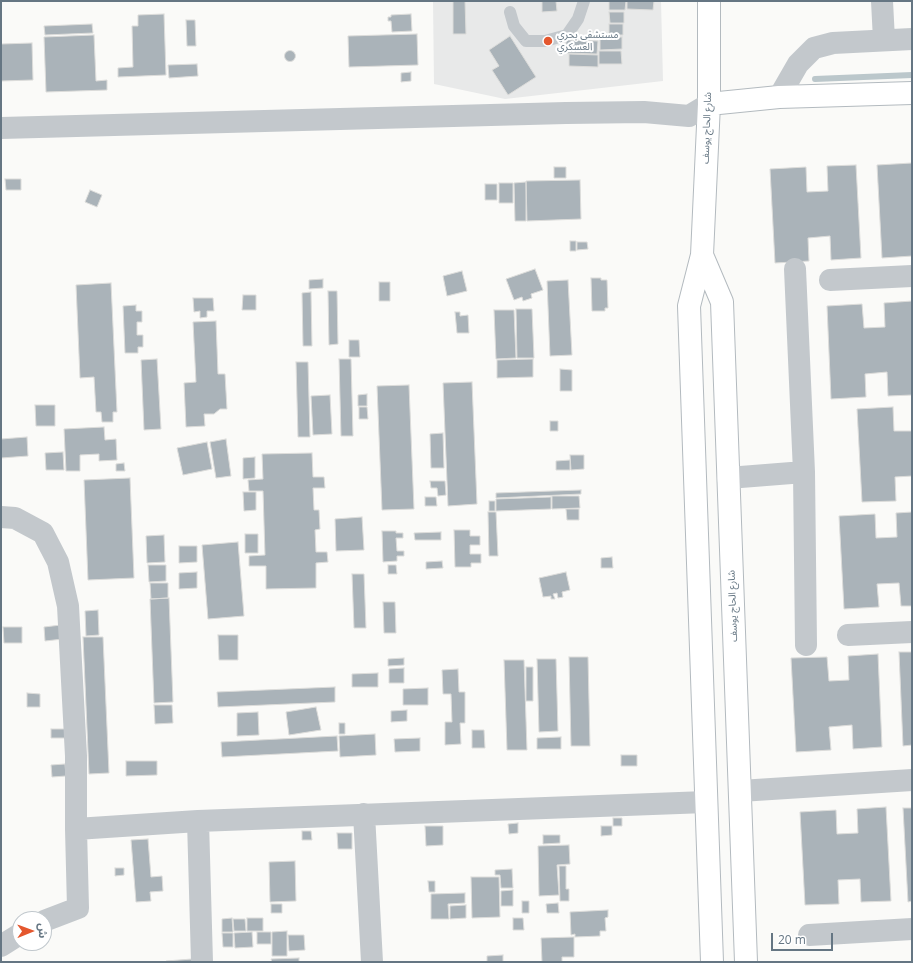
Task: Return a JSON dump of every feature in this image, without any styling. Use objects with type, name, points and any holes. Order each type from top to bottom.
[{"type":"main road","name":"شارع الحاج يوسف","points":[[709,1],[709,104],[702,255],[689,306],[712,962]]},
{"type":"main road","points":[[709,104],[779,97],[912,93]]},
{"type":"main road","name":"شارع الحاج يوسف","points":[[702,255],[722,302],[746,962]]},
{"type":"street","points":[[882,1],[884,40]]},
{"type":"street","points":[[779,97],[798,64],[814,48],[833,43],[912,39]]},
{"type":"street","points":[[1,128],[566,113],[644,112],[689,116],[709,104]]},
{"type":"street","points":[[795,269],[804,472],[806,645]]},
{"type":"street","points":[[830,280],[912,276]]},
{"type":"street","points":[[728,478],[804,472]]},
{"type":"street","points":[[1,517],[16,518],[43,533],[58,562],[68,606],[76,756],[78,908],[52,919]]},
{"type":"street","points":[[848,635],[912,632]]},
{"type":"street","points":[[740,791],[912,780]]},
{"type":"street","points":[[76,829],[198,821],[706,802]]},
{"type":"street","points":[[364,814],[372,962]]},
{"type":"street","points":[[198,821],[202,962]]},
{"type":"street","points":[[809,935],[912,929]]},
{"type":"street","points":[[1,946],[12,939]]},
{"type":"lane","points":[[510,12],[514,26],[526,41],[545,42],[567,35],[578,19],[584,1]]},
{"type":"shaded area","name":"مستشفى بحري العسكري","points":[[433,1],[661,1],[663,81],[505,99],[434,84]]},
{"type":"building","points":[[453,1],[465,1],[466,34],[453,34]]},
{"type":"building","points":[[542,1],[556,1],[557,11],[542,12]]},
{"type":"building","points":[[609,1],[626,1],[625,10],[609,10]]},
{"type":"building","points":[[627,1],[654,1],[653,10],[627,9]]},
{"type":"building","points":[[609,12],[624,12],[624,23],[610,23]]},
{"type":"building","points":[[164,14],[166,75],[118,77],[118,68],[133,67],[132,26],[138,26],[138,15]]},
{"type":"building","points":[[411,14],[412,31],[392,32],[391,21],[388,21],[388,17],[391,17],[391,15]]},
{"type":"building","points":[[186,20],[195,20],[196,46],[187,46]]},
{"type":"building","points":[[92,24],[93,33],[45,35],[44,26]]},
{"type":"building","points":[[609,24],[623,24],[623,35],[609,35]]},
{"type":"building","points":[[417,34],[418,65],[349,67],[348,36]]},
{"type":"building","points":[[94,35],[96,81],[107,80],[107,90],[46,92],[44,37]]},
{"type":"building","points":[[510,36],[536,77],[508,95],[492,70],[499,66],[489,50]]},
{"type":"building","points":[[622,37],[622,49],[600,50],[600,38]]},
{"type":"building","points":[[566,40],[598,41],[597,54],[566,53]]},
{"type":"building","points":[[32,43],[33,80],[1,81],[1,44]]},
{"type":"building","points":[[290,50],[294,52],[296,56],[294,60],[290,62],[286,60],[284,56],[286,52]]},
{"type":"building","points":[[599,51],[621,51],[622,64],[599,64]]},
{"type":"building","points":[[569,54],[598,55],[598,67],[569,66]]},
{"type":"building","points":[[197,64],[198,76],[169,78],[168,65]]},
{"type":"building","points":[[411,72],[411,81],[401,82],[401,73]]},
{"type":"building","points":[[912,163],[912,256],[882,258],[877,165]]},
{"type":"building","points":[[856,165],[861,258],[831,260],[830,236],[808,238],[809,261],[775,263],[770,169],[806,167],[807,192],[828,191],[827,166]]},
{"type":"building","points":[[554,167],[566,167],[566,178],[554,178]]},
{"type":"building","points":[[5,179],[21,179],[21,190],[6,190]]},
{"type":"building","points":[[580,180],[581,219],[527,221],[526,181]]},
{"type":"building","points":[[526,182],[526,221],[515,221],[514,183]]},
{"type":"building","points":[[499,183],[513,183],[513,203],[499,203]]},
{"type":"building","points":[[485,184],[497,184],[497,200],[485,200]]},
{"type":"building","points":[[90,190],[102,195],[97,207],[85,202]]},
{"type":"building","points":[[570,241],[576,241],[576,251],[570,251]]},
{"type":"building","points":[[577,242],[587,242],[588,249],[577,250]]},
{"type":"building","points":[[535,269],[543,290],[531,294],[532,298],[523,301],[522,297],[514,300],[506,279]]},
{"type":"building","points":[[462,271],[467,291],[447,296],[443,276]]},
{"type":"building","points":[[591,278],[601,278],[601,280],[607,280],[608,308],[605,308],[605,311],[592,311]]},
{"type":"building","points":[[323,279],[323,288],[309,289],[309,280]]},
{"type":"building","points":[[568,280],[572,355],[550,356],[547,281]]},
{"type":"building","points":[[379,282],[390,282],[390,301],[379,301]]},
{"type":"building","points":[[111,283],[117,412],[113,412],[113,422],[102,422],[101,412],[96,412],[94,377],[80,378],[76,285]]},
{"type":"building","points":[[328,291],[337,291],[338,344],[329,345]]},
{"type":"building","points":[[311,292],[312,346],[303,346],[302,293]]},
{"type":"building","points":[[243,295],[256,295],[256,310],[242,310]]},
{"type":"building","points":[[193,298],[213,298],[214,311],[207,311],[207,317],[200,318],[200,311],[194,312]]},
{"type":"building","points":[[912,301],[912,395],[888,396],[887,372],[865,374],[866,397],[831,399],[827,306],[862,304],[864,328],[885,327],[884,303]]},
{"type":"building","points":[[136,305],[136,311],[142,311],[142,322],[137,322],[137,335],[143,335],[143,347],[138,347],[138,353],[125,353],[123,306]]},
{"type":"building","points":[[516,309],[532,309],[534,358],[517,358]]},
{"type":"building","points":[[494,310],[514,310],[516,358],[496,359]]},
{"type":"building","points":[[455,312],[460,312],[460,316],[468,315],[469,333],[457,333]]},
{"type":"building","points":[[216,321],[218,374],[225,374],[227,409],[220,409],[214,414],[204,414],[205,426],[186,427],[184,383],[196,382],[193,322]]},
{"type":"building","points":[[349,340],[359,340],[360,357],[349,357]]},
{"type":"building","points":[[157,359],[161,429],[144,430],[141,360]]},
{"type":"building","points":[[339,359],[351,359],[353,436],[341,436]]},
{"type":"building","points":[[533,359],[533,377],[497,378],[497,360]]},
{"type":"building","points":[[296,362],[308,362],[310,437],[298,437]]},
{"type":"building","points":[[560,369],[572,370],[572,391],[560,391]]},
{"type":"building","points":[[472,382],[477,504],[448,506],[443,383]]},
{"type":"building","points":[[409,385],[414,509],[382,510],[377,386]]},
{"type":"building","points":[[367,394],[367,406],[358,406],[358,395]]},
{"type":"building","points":[[330,395],[332,434],[313,435],[311,396]]},
{"type":"building","points":[[35,405],[55,405],[55,426],[36,426]]},
{"type":"building","points":[[359,407],[367,407],[368,419],[359,419]]},
{"type":"building","points":[[893,407],[894,431],[912,431],[912,476],[895,477],[896,501],[862,502],[857,409]]},
{"type":"building","points":[[550,421],[558,421],[558,431],[550,431]]},
{"type":"building","points":[[104,427],[105,440],[116,439],[117,460],[99,461],[99,454],[80,455],[80,471],[66,471],[64,429]]},
{"type":"building","points":[[443,433],[444,468],[431,468],[430,434]]},
{"type":"building","points":[[27,437],[28,456],[1,458],[1,439]]},
{"type":"building","points":[[226,439],[231,476],[216,478],[210,442]]},
{"type":"building","points":[[207,442],[212,469],[183,475],[177,448]]},
{"type":"building","points":[[63,452],[64,470],[46,470],[45,453]]},
{"type":"building","points":[[312,453],[313,477],[324,477],[325,488],[313,488],[314,510],[319,510],[320,529],[315,530],[316,552],[327,552],[328,562],[316,563],[316,588],[266,589],[266,566],[249,566],[249,556],[265,555],[263,491],[249,491],[248,480],[263,479],[262,454]]},
{"type":"building","points":[[570,455],[584,455],[584,469],[571,470]]},
{"type":"building","points":[[255,457],[255,478],[243,479],[243,458]]},
{"type":"building","points":[[570,460],[570,470],[556,470],[556,461]]},
{"type":"building","points":[[124,463],[125,471],[116,471],[116,464]]},
{"type":"building","points":[[130,478],[134,578],[88,580],[84,480]]},
{"type":"building","points":[[430,481],[445,481],[446,495],[438,496],[437,488],[431,488]]},
{"type":"building","points":[[581,490],[581,494],[496,498],[496,493]]},
{"type":"building","points":[[243,492],[256,492],[256,510],[244,511]]},
{"type":"building","points":[[552,496],[579,496],[580,508],[552,509]]},
{"type":"building","points":[[425,497],[436,497],[437,506],[425,506]]},
{"type":"building","points":[[551,497],[551,509],[496,511],[496,499]]},
{"type":"building","points":[[489,501],[495,501],[495,511],[489,511]]},
{"type":"building","points":[[566,509],[579,509],[579,520],[567,520]]},
{"type":"building","points":[[488,512],[496,512],[498,556],[489,556]]},
{"type":"building","points":[[912,512],[912,606],[901,606],[899,583],[877,584],[879,607],[844,609],[839,516],[875,514],[876,538],[897,537],[896,513]]},
{"type":"building","points":[[362,517],[364,550],[336,551],[335,519]]},
{"type":"building","points":[[454,530],[470,530],[470,536],[480,536],[480,545],[470,545],[470,554],[481,554],[481,563],[471,563],[471,567],[455,567]]},
{"type":"building","points":[[382,531],[396,531],[396,533],[403,533],[403,538],[396,538],[397,551],[404,551],[404,556],[397,556],[397,561],[383,562]]},
{"type":"building","points":[[441,532],[441,540],[415,540],[414,533]]},
{"type":"building","points":[[245,534],[258,534],[258,553],[245,553]]},
{"type":"building","points":[[164,535],[165,562],[147,563],[146,536]]},
{"type":"building","points":[[238,542],[244,616],[208,619],[202,545]]},
{"type":"building","points":[[179,546],[197,546],[197,562],[179,563]]},
{"type":"building","points":[[612,557],[613,568],[601,568],[601,558]]},
{"type":"building","points":[[442,561],[443,568],[426,569],[426,562]]},
{"type":"building","points":[[148,565],[166,565],[166,581],[149,582]]},
{"type":"building","points":[[388,565],[396,565],[397,574],[388,574]]},
{"type":"building","points":[[197,572],[197,588],[179,589],[179,573]]},
{"type":"building","points":[[566,572],[570,590],[562,592],[563,597],[558,598],[557,593],[553,594],[555,599],[551,599],[551,596],[543,597],[539,578]]},
{"type":"building","points":[[352,574],[364,574],[366,628],[354,628]]},
{"type":"building","points":[[150,583],[168,583],[168,598],[151,599]]},
{"type":"building","points":[[169,598],[173,702],[154,703],[150,599]]},
{"type":"building","points":[[383,602],[395,602],[396,633],[384,633]]},
{"type":"building","points":[[98,610],[99,635],[86,636],[85,611]]},
{"type":"building","points":[[61,625],[63,639],[45,641],[44,627]]},
{"type":"building","points":[[3,627],[22,627],[22,643],[4,643]]},
{"type":"building","points":[[218,635],[238,635],[238,660],[219,660]]},
{"type":"building","points":[[83,637],[103,637],[109,773],[89,774]]},
{"type":"building","points":[[899,652],[912,652],[912,745],[903,746]]},
{"type":"building","points":[[878,654],[882,747],[853,749],[852,725],[829,727],[831,750],[796,752],[791,658],[827,657],[829,681],[849,680],[848,656]]},
{"type":"building","points":[[569,657],[588,657],[590,746],[571,746]]},
{"type":"building","points":[[404,658],[404,665],[388,666],[388,659]]},
{"type":"building","points":[[537,659],[556,659],[558,731],[539,732]]},
{"type":"building","points":[[504,660],[524,660],[527,750],[507,750]]},
{"type":"building","points":[[526,667],[533,667],[533,701],[526,701]]},
{"type":"building","points":[[404,668],[404,683],[389,683],[389,669]]},
{"type":"building","points":[[458,669],[459,692],[465,692],[465,723],[460,723],[461,744],[445,745],[445,722],[452,722],[451,694],[443,694],[442,670]]},
{"type":"building","points":[[378,673],[378,687],[352,687],[352,674]]},
{"type":"building","points":[[335,687],[335,702],[218,707],[217,692]]},
{"type":"building","points":[[428,688],[428,705],[403,705],[403,689]]},
{"type":"building","points":[[27,693],[40,694],[40,707],[27,707]]},
{"type":"building","points":[[154,705],[172,705],[173,723],[155,724]]},
{"type":"building","points":[[316,707],[321,730],[289,735],[286,712]]},
{"type":"building","points":[[407,710],[407,721],[391,722],[391,711]]},
{"type":"building","points":[[258,712],[259,735],[237,736],[237,713]]},
{"type":"building","points":[[339,723],[345,723],[345,734],[339,734]]},
{"type":"building","points":[[51,729],[66,729],[67,738],[51,738]]},
{"type":"building","points":[[472,730],[484,730],[485,748],[472,748]]},
{"type":"building","points":[[375,734],[376,755],[340,757],[339,736]]},
{"type":"building","points":[[337,736],[338,751],[222,757],[221,742]]},
{"type":"building","points":[[561,737],[561,749],[537,749],[537,738]]},
{"type":"building","points":[[420,738],[420,751],[395,752],[394,739]]},
{"type":"building","points":[[621,755],[637,755],[637,766],[621,766]]},
{"type":"building","points":[[126,761],[157,761],[157,775],[126,776]]},
{"type":"building","points":[[65,764],[66,776],[52,777],[51,765]]},
{"type":"building","points":[[886,807],[891,901],[861,902],[860,879],[838,880],[839,904],[805,905],[800,812],[836,810],[837,834],[858,833],[857,809]]},
{"type":"building","points":[[903,808],[912,808],[912,901],[908,902]]},
{"type":"building","points":[[613,818],[622,818],[622,826],[613,826]]},
{"type":"building","points":[[518,823],[518,833],[509,834],[508,824]]},
{"type":"building","points":[[425,826],[443,826],[443,845],[426,846]]},
{"type":"building","points":[[601,826],[612,826],[612,835],[601,836]]},
{"type":"building","points":[[302,831],[311,831],[312,840],[302,840]]},
{"type":"building","points":[[337,833],[352,833],[352,849],[338,849]]},
{"type":"building","points":[[543,835],[560,835],[560,843],[543,844]]},
{"type":"building","points":[[148,839],[151,877],[162,876],[163,891],[150,892],[151,901],[136,902],[131,840]]},
{"type":"building","points":[[569,845],[570,864],[557,865],[559,895],[539,896],[538,846]]},
{"type":"building","points":[[295,861],[296,901],[270,902],[269,862]]},
{"type":"building","points":[[559,866],[566,866],[566,889],[569,889],[569,901],[560,901]]},
{"type":"building","points":[[115,868],[124,868],[124,875],[115,876]]},
{"type":"building","points":[[512,869],[513,888],[501,888],[500,875],[495,875],[495,870]]},
{"type":"building","points":[[471,877],[499,877],[500,917],[472,918]]},
{"type":"building","points":[[428,881],[435,881],[435,892],[429,892]]},
{"type":"building","points":[[513,890],[513,906],[501,906],[501,891]]},
{"type":"building","points":[[465,893],[465,903],[448,904],[449,919],[431,919],[431,894]]},
{"type":"building","points":[[522,901],[529,901],[529,913],[522,913]]},
{"type":"building","points":[[558,903],[559,913],[547,913],[546,904]]},
{"type":"building","points":[[271,904],[282,904],[282,913],[271,913]]},
{"type":"building","points":[[466,905],[466,918],[450,919],[450,906]]},
{"type":"building","points":[[608,910],[608,917],[605,918],[606,931],[600,931],[600,936],[575,937],[575,934],[571,935],[570,912]]},
{"type":"building","points":[[232,918],[233,932],[222,932],[222,919]]},
{"type":"building","points":[[247,918],[263,918],[263,931],[247,931]]},
{"type":"building","points":[[513,918],[523,918],[524,930],[513,930]]},
{"type":"building","points":[[233,919],[245,919],[246,931],[234,931]]},
{"type":"building","points":[[287,931],[287,956],[272,956],[272,932]]},
{"type":"building","points":[[252,932],[253,947],[235,948],[234,933]]},
{"type":"building","points":[[257,932],[271,932],[271,944],[257,944]]},
{"type":"building","points":[[222,933],[233,933],[233,947],[223,947]]},
{"type":"building","points":[[288,935],[304,935],[305,950],[289,951]]},
{"type":"building","points":[[574,937],[574,957],[562,957],[562,962],[542,962],[541,938]]},
{"type":"building","points":[[503,955],[503,962],[487,962],[487,956]]},
{"type":"building","points":[[299,958],[299,962],[272,962],[271,959]]},
{"type":"building","points":[[192,959],[192,962],[166,962],[166,961]]},
{"type":"waterway","points":[[815,79],[912,75]]},
{"type":"place","name":"مستشفى بحري العسكري","points":[[548,41]]}]
